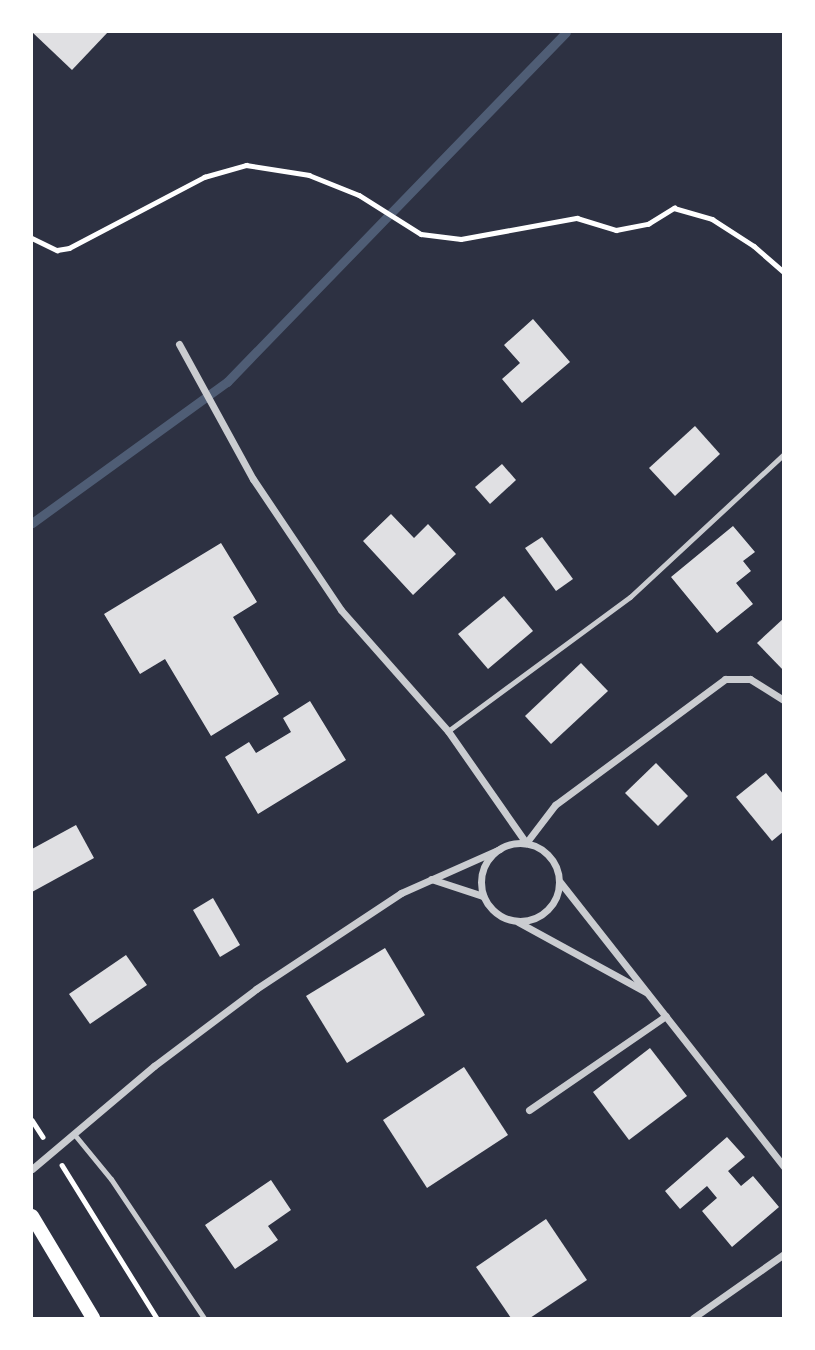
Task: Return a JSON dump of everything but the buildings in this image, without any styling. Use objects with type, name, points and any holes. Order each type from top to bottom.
[{"type":"main road","points":[[32,1216],[93,1318]]},
{"type":"street","points":[[179,344],[253,479],[341,610],[448,731],[526,843],[551,857],[560,882],[650,993],[783,1167]]},
{"type":"street","points":[[32,1169],[256,989],[401,893],[500,849],[526,843],[555,805],[724,679],[750,679],[775,690],[783,700]]},
{"type":"street","points":[[483,896],[483,869],[500,849]]},
{"type":"street","points":[[430,879],[483,896],[503,918],[516,922],[650,993]]},
{"type":"street","points":[[516,922],[530,920],[550,908],[560,882]]},
{"type":"street","points":[[529,1110],[666,1016]]},
{"type":"street","points":[[693,1318],[783,1255]]},
{"type":"lane","points":[[448,731],[630,597],[783,454]]},
{"type":"lane","points":[[74,1134],[111,1180],[204,1318]]},
{"type":"path","points":[[32,238],[57,250],[69,248],[204,177],[246,165],[309,176],[359,195],[421,234],[461,239],[577,218],[616,230],[648,224],[674,208],[712,219],[754,246],[783,272]]},
{"type":"path","points":[[32,1120],[89,1203],[157,1318]]},
{"type":"waterway","points":[[32,523],[227,382],[566,32]]}]
